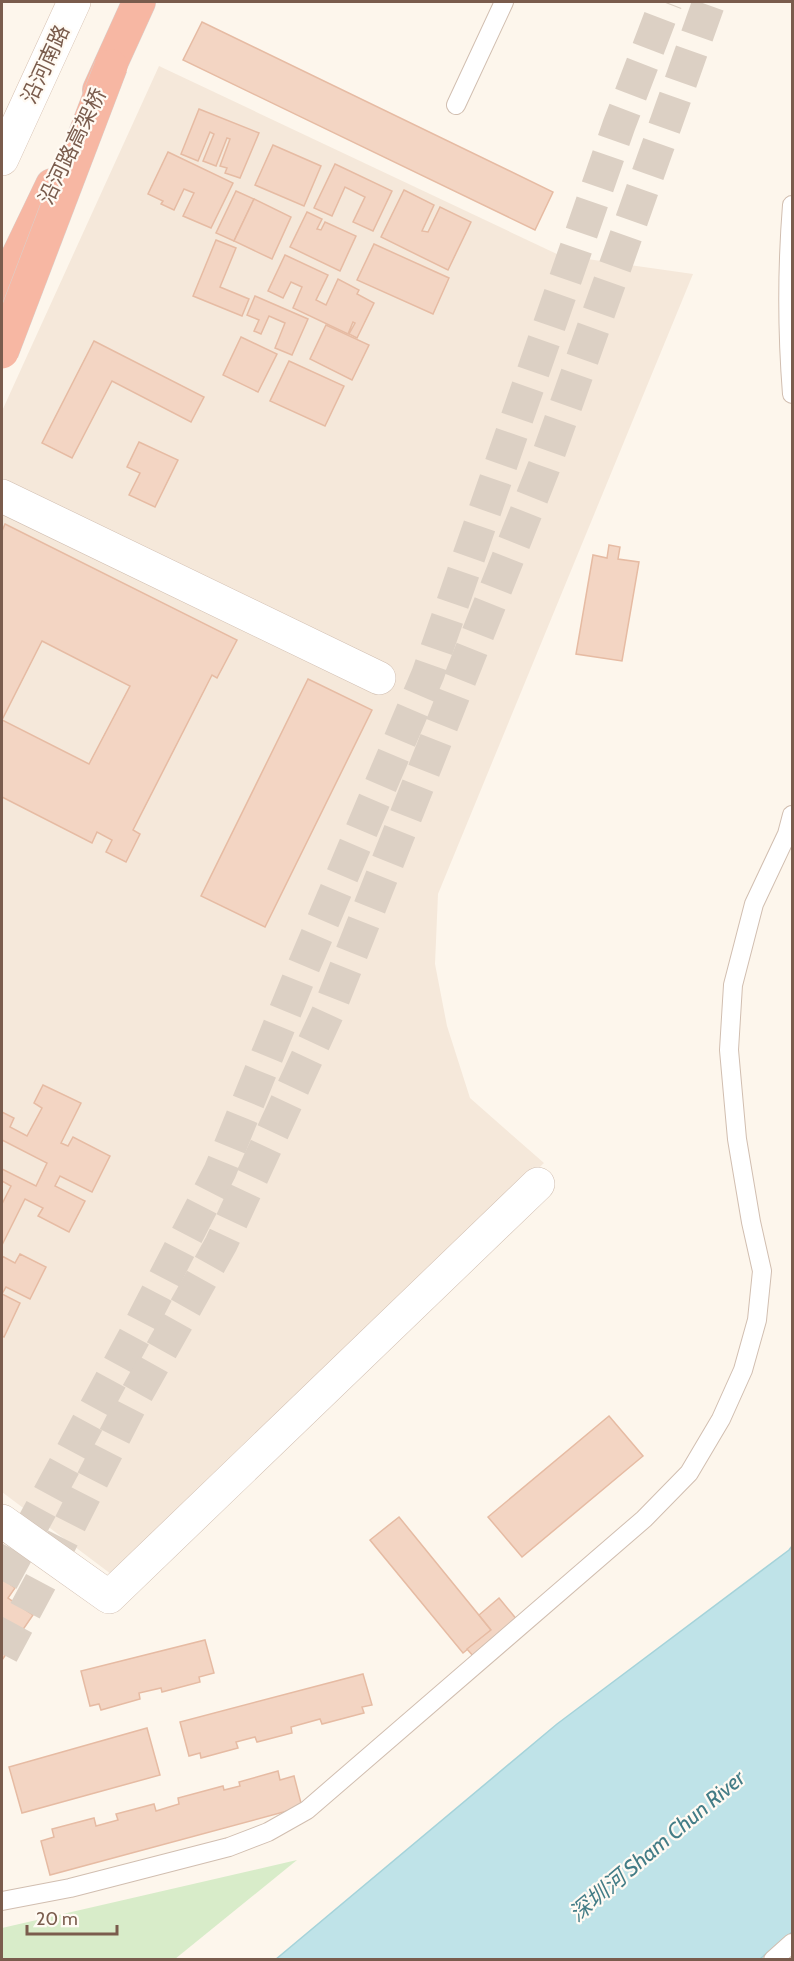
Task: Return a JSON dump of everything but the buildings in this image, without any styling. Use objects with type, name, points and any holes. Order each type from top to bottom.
[{"type":"highway","name":"沿河路高架桥","points":[[2,289],[111,66],[139,2]]},
{"type":"highway","points":[[2,352],[111,66]]},
{"type":"street","name":"沿河南路","points":[[2,159],[74,2]]},
{"type":"street","points":[[2,314],[150,2]]},
{"type":"street","points":[[2,496],[379,678]]},
{"type":"street","points":[[2,1521],[109,1597],[538,1184]]},
{"type":"lane","points":[[456,105],[504,2]]},
{"type":"lane","points":[[792,205],[789,261],[792,394]]},
{"type":"lane","points":[[2,1900],[70,1888],[229,1847],[268,1832],[307,1810],[644,1520],[689,1473],[721,1419],[742,1370],[757,1320],[762,1271],[737,1139],[729,1050],[733,985],[754,904],[787,834],[792,815]]},
{"type":"lane","points":[[773,1959],[792,1943]]},
{"type":"shaded area","points":[[159,66],[559,255],[693,274],[438,894],[435,964],[447,1026],[470,1098],[544,1163],[111,1574],[2,1492],[2,411]]},
{"type":"green space","points":[[297,1860],[175,1959],[2,1959],[2,1928]]},
{"type":"water","name":"深圳河 Sham Chun River","points":[[792,1546],[792,1932],[760,1959],[275,1960],[557,1724]]},
{"type":"tunnel","points":[[2,1581],[139,1328],[220,1171],[300,975],[428,674],[619,125],[666,2]]},
{"type":"tunnel","points":[[2,1654],[130,1406],[221,1244],[329,1010],[544,467],[709,2]]}]
